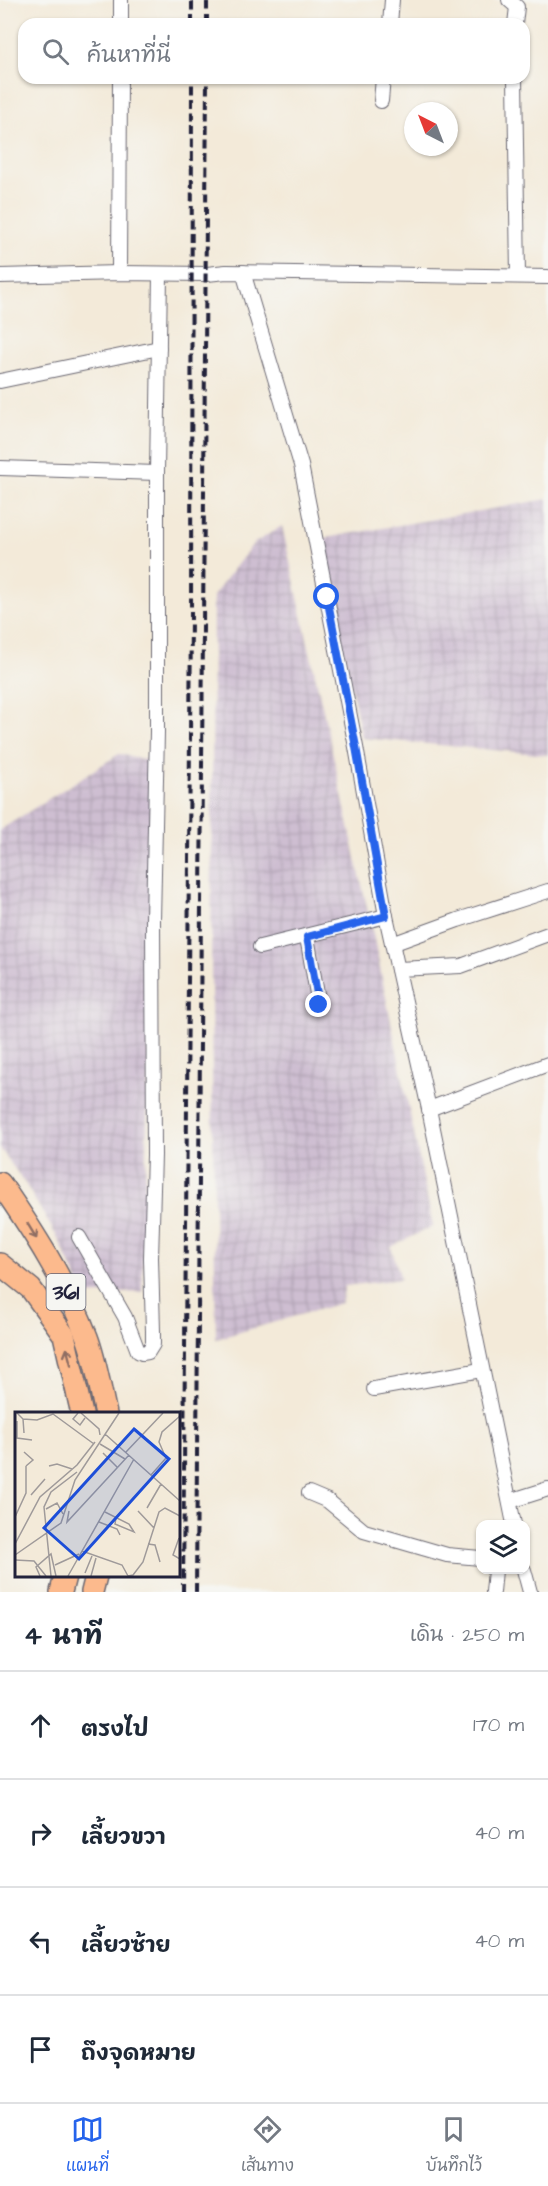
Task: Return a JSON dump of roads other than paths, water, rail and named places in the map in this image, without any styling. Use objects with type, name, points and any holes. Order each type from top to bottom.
[{"type":"highway","name":"361","points":[[0,1183],[25,1219],[60,1278],[87,1338],[106,1412]]},
{"type":"highway","points":[[0,1264],[31,1289],[64,1335],[82,1412]]},
{"type":"highway","points":[[61,1592],[65,1577]]},
{"type":"highway","points":[[92,1592],[96,1577]]},
{"type":"street","points":[[121,0],[121,18]]},
{"type":"street","points":[[390,18],[392,0]]},
{"type":"street","points":[[509,0],[517,7],[516,18]]},
{"type":"street","points":[[119,273],[120,84]]},
{"type":"street","points":[[381,101],[382,84]]},
{"type":"street","points":[[515,84],[518,276]]},
{"type":"street","points":[[0,276],[243,273],[548,277]]},
{"type":"street","points":[[243,273],[301,465],[356,747],[386,916],[429,1109],[513,1520]]},
{"type":"street","points":[[79,1237],[125,1317],[138,1351],[148,1352],[153,1344],[151,1258],[154,1144],[153,920],[157,732],[160,274]]},
{"type":"street","points":[[0,381],[159,348]]},
{"type":"street","points":[[0,468],[157,472]]},
{"type":"street","points":[[392,944],[548,891]]},
{"type":"street","points":[[260,947],[386,916]]},
{"type":"street","points":[[398,969],[461,966],[547,936]]},
{"type":"street","points":[[307,937],[319,1005]]},
{"type":"street","points":[[429,1109],[548,1064]]},
{"type":"street","points":[[374,1389],[481,1370]]},
{"type":"street","points":[[510,1502],[548,1489]]},
{"type":"street","points":[[309,1493],[328,1501],[364,1531],[447,1555],[476,1558]]},
{"type":"street","points":[[493,1592],[495,1574]]},
{"type":"street","points":[[525,1574],[530,1592]]},
{"type":"railway","points":[[192,0],[192,18]]},
{"type":"railway","points":[[207,0],[207,18]]},
{"type":"railway","points":[[183,1592],[191,615],[192,84]]},
{"type":"railway","points":[[196,1592],[207,84]]}]
